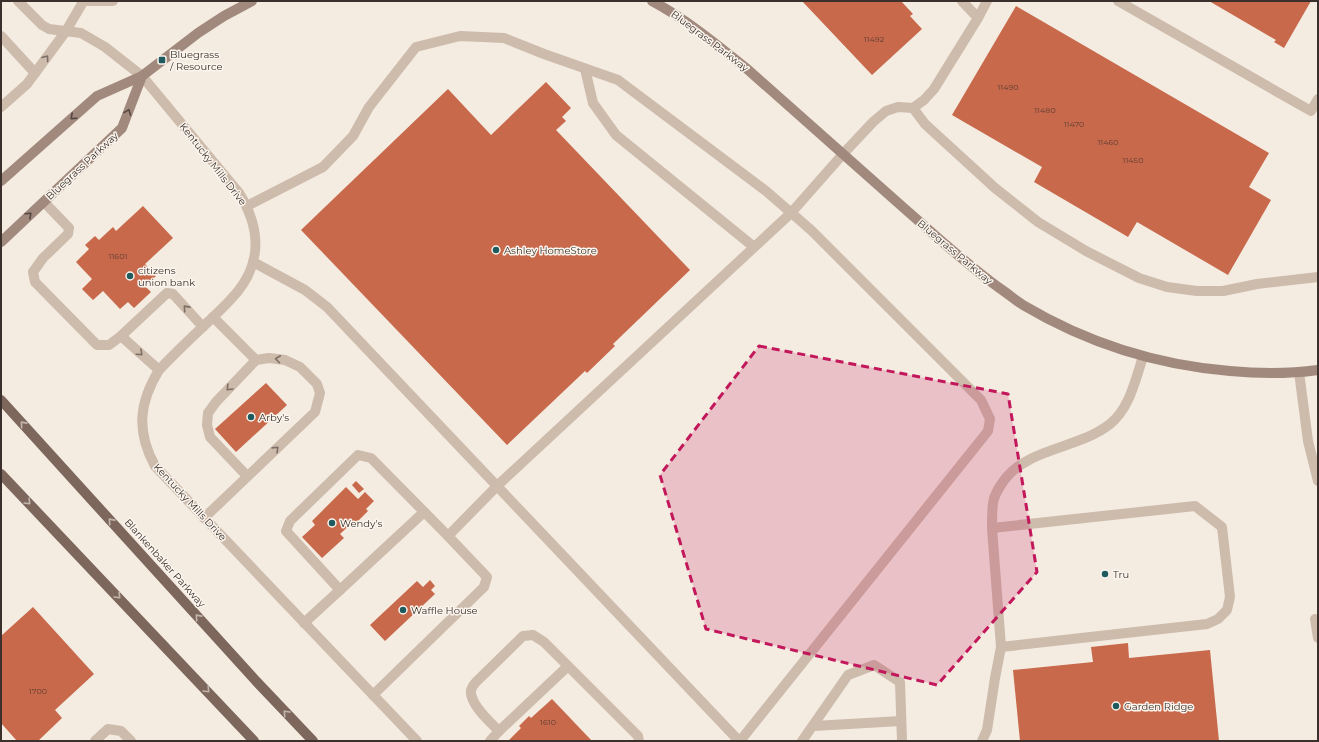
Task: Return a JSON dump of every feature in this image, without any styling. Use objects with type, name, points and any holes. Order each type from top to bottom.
[{"type":"main road","name":"Blankenbaker Parkway","points":[[1,400],[256,681],[313,741]]},
{"type":"main road","points":[[1,474],[254,741]]},
{"type":"street","name":"Kentucky Mills Drive","points":[[18,1],[42,25],[49,29],[81,33],[105,47],[142,76],[239,193],[247,206],[253,221],[256,243],[253,262],[248,274],[232,299],[159,370],[150,384],[144,400],[142,413],[143,436],[155,466],[417,741]]},
{"type":"street","points":[[1,107],[27,84],[66,31],[83,1],[113,1]]},
{"type":"street","points":[[1,181],[97,96],[142,76],[198,33],[224,16],[252,1]]},
{"type":"street","name":"Bluegrass Parkway","points":[[652,1],[666,8],[719,46],[746,68],[970,267],[1022,304],[1089,338],[1124,352],[1161,362],[1204,369],[1257,374],[1318,370]]},
{"type":"street","points":[[962,1],[978,18]]},
{"type":"street","points":[[448,536],[497,486],[791,213],[843,154],[886,111],[898,107],[913,108],[924,100],[934,90],[988,1]]},
{"type":"street","points":[[1118,1],[1311,111],[1318,99]]},
{"type":"street","points":[[1,36],[35,73]]},
{"type":"street","points":[[247,206],[323,167],[353,136],[369,107],[416,47],[460,36],[504,38],[618,80],[766,191],[811,230],[981,400],[990,419],[988,431],[739,741],[327,307],[305,290],[253,262]]},
{"type":"street","points":[[585,69],[593,103],[616,135],[754,248]]},
{"type":"street","name":"Bluegrass Parkway","points":[[1,242],[122,128],[142,76]]},
{"type":"street","points":[[913,108],[925,124],[995,188],[1038,222],[1086,250],[1139,278],[1168,287],[1196,291],[1223,291],[1257,284],[1318,277]]},
{"type":"street","points":[[44,202],[69,228],[68,234],[43,258],[33,272],[34,282],[97,345],[109,345],[121,336],[167,293],[173,294],[203,326]]},
{"type":"street","points":[[213,317],[256,360]]},
{"type":"street","points":[[121,336],[159,370]]},
{"type":"street","points":[[982,741],[987,730],[1001,647],[992,528],[993,502],[999,486],[1012,470],[1028,460],[1049,450],[1074,443],[1094,435],[1110,424],[1123,410],[1143,357]]},
{"type":"street","points":[[204,518],[248,476],[314,412],[320,393],[317,384],[300,367],[285,360],[268,358],[256,360],[216,402],[208,413],[207,425],[210,437],[248,476]]},
{"type":"street","points":[[1299,372],[1308,441],[1318,481]]},
{"type":"street","points":[[340,590],[286,531],[290,521],[358,455],[371,458],[487,577],[484,587],[373,695]]},
{"type":"street","points":[[992,528],[1195,506],[1222,527],[1230,597],[1226,610],[1218,619],[1207,624],[1001,647]]},
{"type":"street","points":[[304,623],[424,512]]},
{"type":"street","points":[[1316,619],[1318,638]]},
{"type":"street","points":[[499,732],[484,716],[474,702],[471,691],[481,676],[523,636],[533,635],[544,642],[638,736],[639,741]]},
{"type":"street","points":[[802,741],[814,726],[848,675],[874,665],[900,682],[902,741]]},
{"type":"street","points":[[490,741],[568,666]]},
{"type":"street","points":[[814,726],[901,722]]},
{"type":"street","points":[[95,741],[108,729],[121,731],[131,741]]},
{"type":"highlighted area","points":[[759,346],[1008,394],[1037,572],[937,685],[706,629],[660,475]]},
{"type":"building","points":[[802,1],[901,1],[913,14],[910,16],[922,29],[872,75]]},
{"type":"building","points":[[1209,1],[1311,1],[1284,48],[1274,42],[1276,40]]},
{"type":"building","points":[[1016,6],[1269,153],[1249,187],[1271,200],[1228,275],[1137,222],[1128,237],[1034,182],[1042,167],[952,115]]},
{"type":"building","name":"Ashley HomeStore","points":[[546,82],[571,108],[562,117],[566,121],[556,130],[690,270],[613,344],[615,346],[587,373],[585,371],[507,445],[301,230],[448,89],[491,135]]},
{"type":"building","points":[[143,206],[173,238],[145,264],[156,276],[145,286],[151,292],[134,308],[128,302],[120,309],[103,291],[93,300],[82,289],[92,279],[76,262],[89,249],[85,245],[95,236],[99,240],[113,227],[116,231]]},
{"type":"building","name":"Arby's","points":[[266,383],[287,405],[236,452],[215,429]]},
{"type":"building","points":[[356,481],[364,489],[359,493],[352,485]]},
{"type":"building","name":"Wendy's","points":[[346,487],[358,499],[365,492],[374,501],[366,509],[368,511],[355,524],[353,522],[340,534],[344,538],[322,558],[302,537],[315,525],[312,521]]},
{"type":"building","name":"Waffle House","points":[[430,580],[435,586],[431,590],[435,594],[385,641],[370,625],[417,581],[423,587]]},
{"type":"building","points":[[33,607],[94,674],[55,710],[62,718],[38,741],[17,741],[1,723],[1,636]]},
{"type":"building","name":"Garden Ridge","points":[[1128,643],[1129,658],[1210,650],[1219,741],[1020,741],[1013,670],[1093,662],[1091,647]]},
{"type":"building","points":[[552,699],[592,741],[508,741],[521,728],[519,726],[529,716],[531,718]]},
{"type":"place","name":"Bluegrass / Resource","points":[[162,60]]},
{"type":"place","name":"Ashley HomeStore","points":[[496,250]]},
{"type":"place","name":"citizens union bank","points":[[130,276]]},
{"type":"place","name":"Arby's","points":[[251,417]]},
{"type":"place","name":"Wendy's","points":[[332,523]]},
{"type":"place","name":"Tru","points":[[1105,574]]},
{"type":"place","name":"Waffle House","points":[[403,610]]},
{"type":"place","name":"Garden Ridge","points":[[1116,706]]}]
